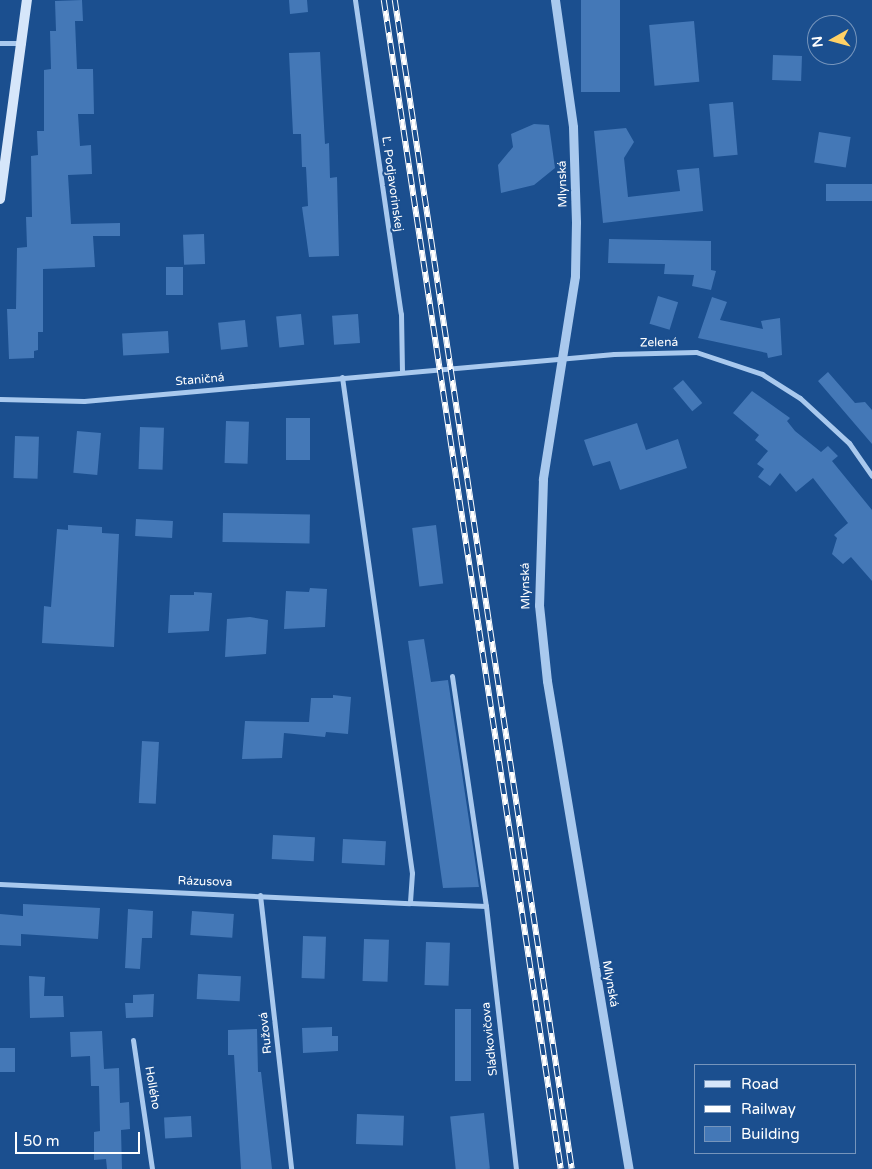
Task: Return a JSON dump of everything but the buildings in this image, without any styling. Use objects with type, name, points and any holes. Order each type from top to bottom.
[{"type":"main road","points":[[0,199],[24,43],[27,0]]},
{"type":"street","name":"Ľ. Podjavorinskej","points":[[355,0],[401,314],[402,371]]},
{"type":"street","name":"Mlynská","points":[[554,0],[566,68],[577,187],[575,276],[540,507],[538,576],[542,652],[629,1169]]},
{"type":"street","points":[[0,43],[24,43]]},
{"type":"street","name":"Zelená","points":[[402,371],[562,358],[696,352],[742,366],[778,383],[822,416],[872,476]]},
{"type":"street","name":"Staničná","points":[[0,399],[84,401],[402,371]]},
{"type":"street","points":[[342,377],[412,873],[410,903]]},
{"type":"street","name":"Sládkovičova","points":[[452,676],[486,906],[516,1169]]},
{"type":"street","name":"Rázusova","points":[[0,884],[486,906]]},
{"type":"street","name":"Ružová","points":[[260,895],[291,1169]]},
{"type":"street","name":"Hollého","points":[[133,1040],[152,1169]]},
{"type":"railway","points":[[384,0],[561,1169]]},
{"type":"railway","points":[[395,0],[572,1169]]}]
